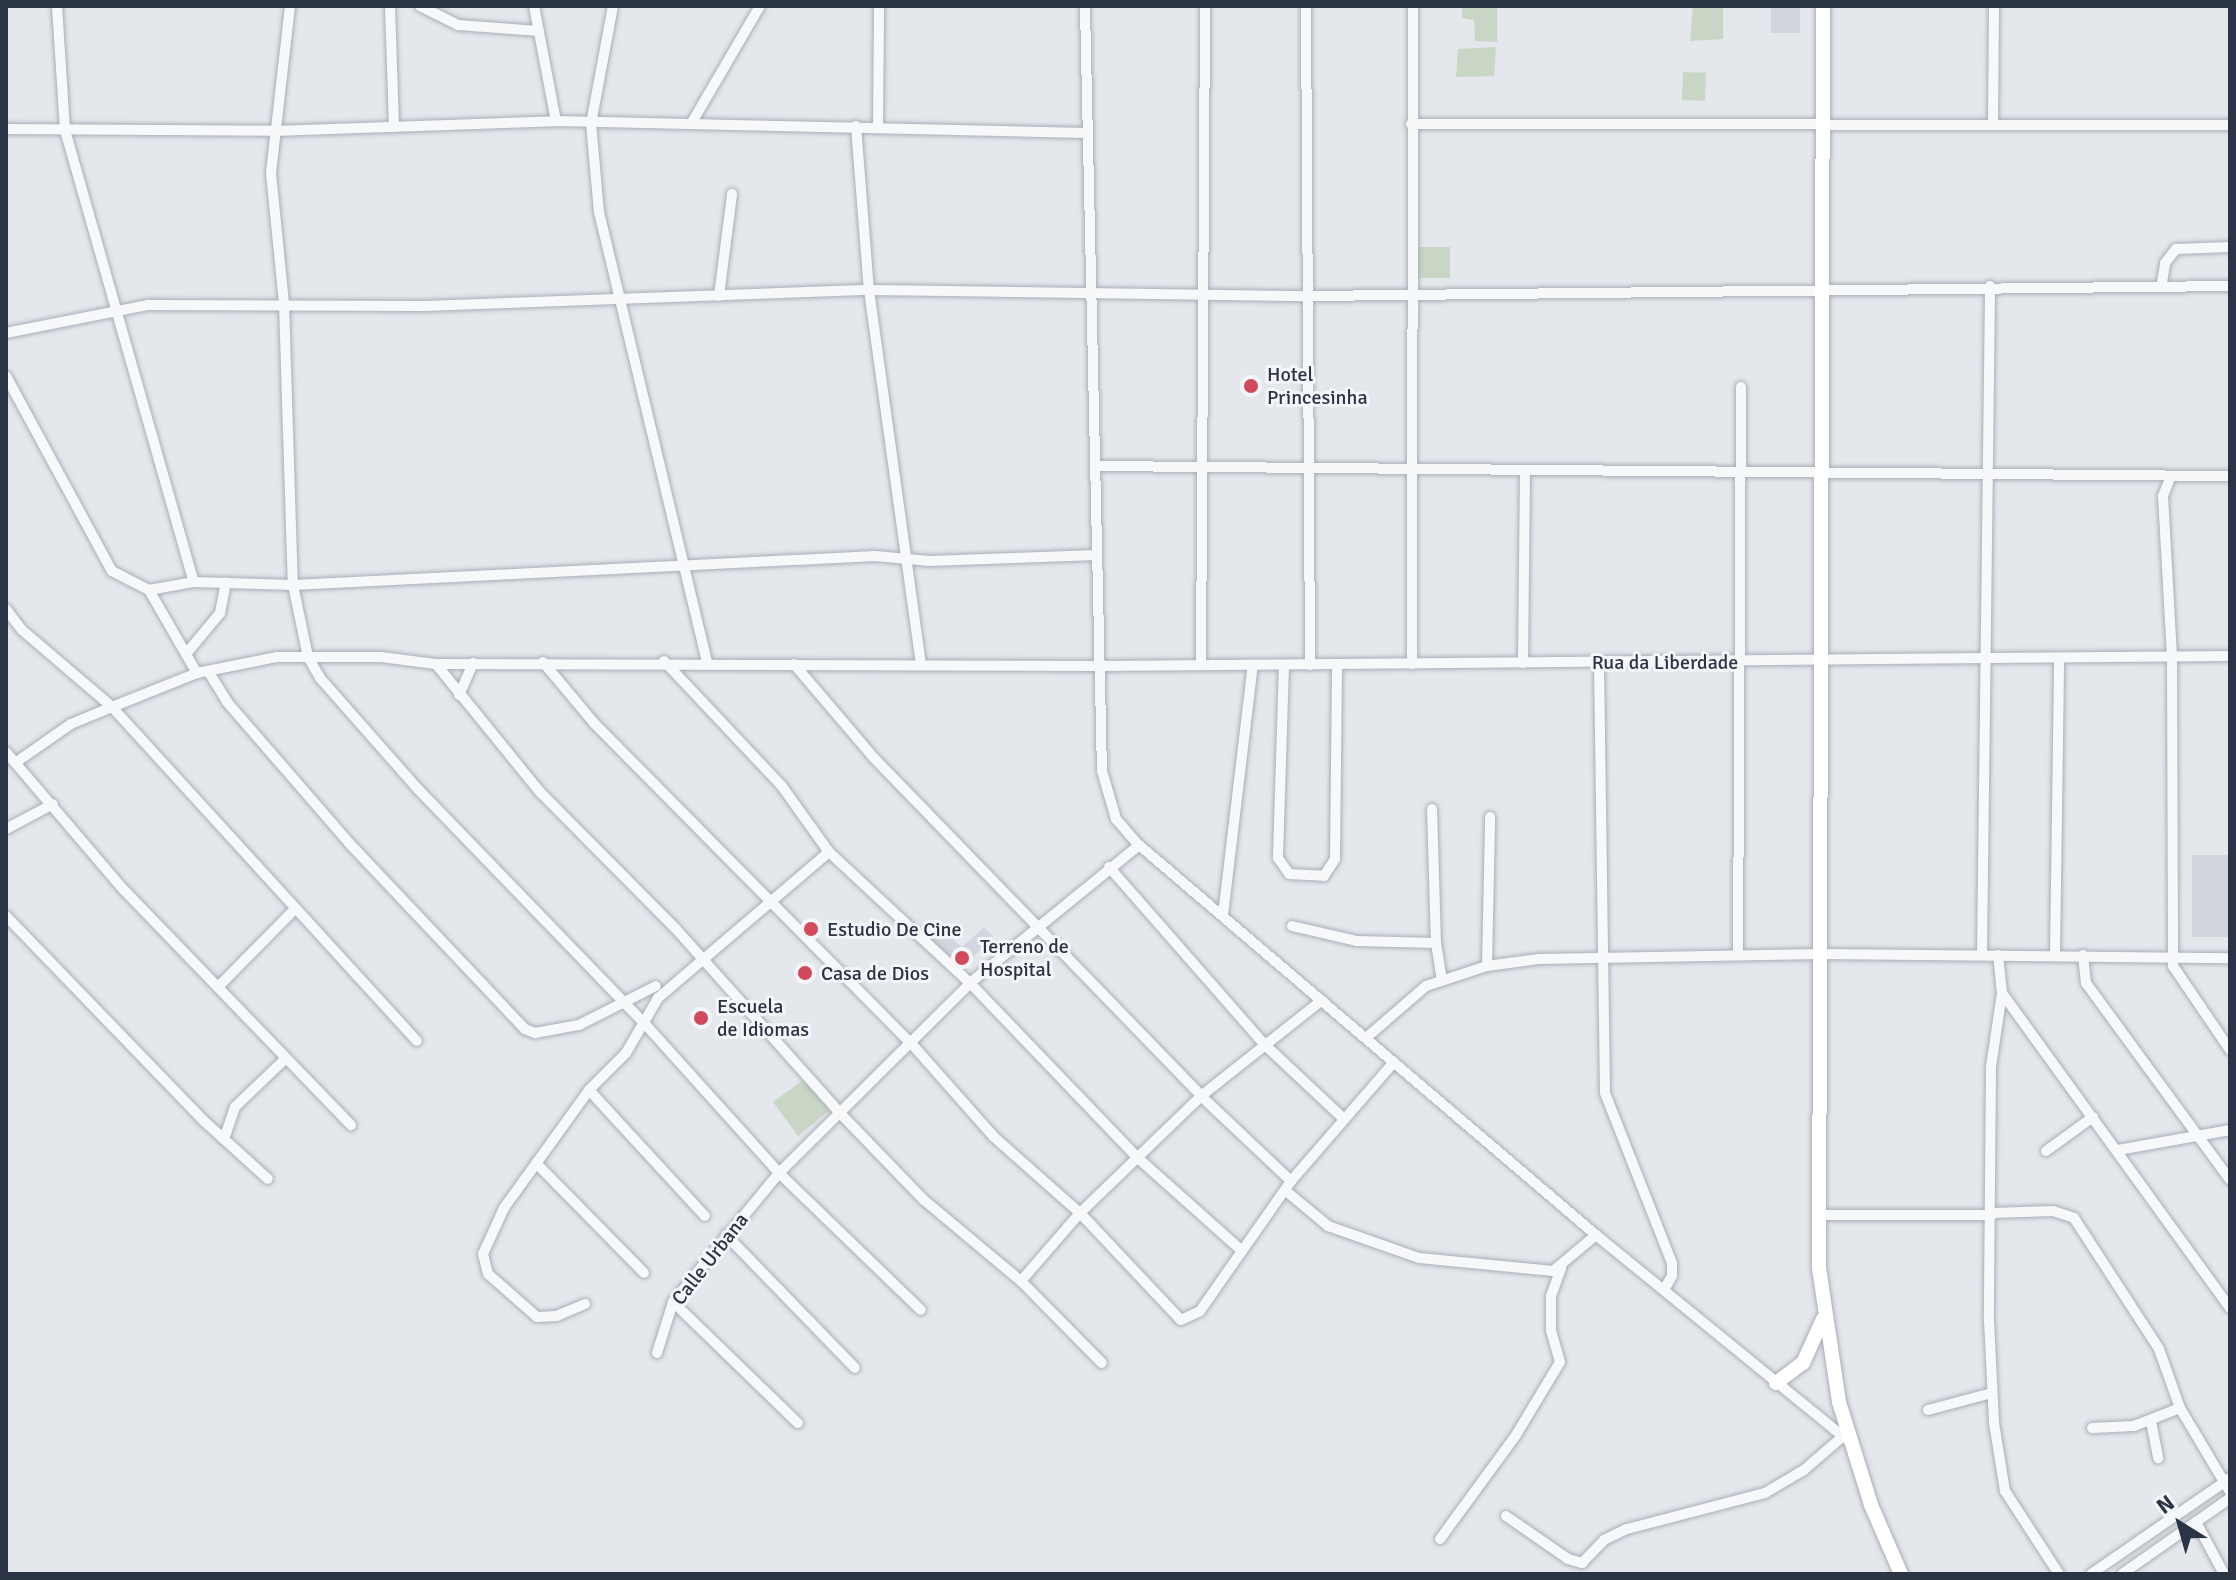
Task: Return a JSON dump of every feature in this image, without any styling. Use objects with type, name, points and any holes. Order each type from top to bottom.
[{"type":"main road","points":[[1823,6],[1818,1215],[1823,1319],[1847,1441],[1901,1574]]},
{"type":"main road","points":[[1776,1383],[1803,1363],[1823,1319]]},
{"type":"street","points":[[57,6],[65,130],[118,312],[124,349],[194,582]]},
{"type":"street","points":[[290,6],[271,173],[284,304],[293,585],[308,657],[320,678],[418,789],[645,1024],[779,1173],[921,1310]]},
{"type":"street","points":[[390,6],[394,127]]},
{"type":"street","points":[[420,6],[458,25],[539,31]]},
{"type":"street","points":[[534,6],[556,121]]},
{"type":"street","points":[[613,6],[591,123],[599,212],[616,299],[707,661]]},
{"type":"street","points":[[691,124],[760,6]]},
{"type":"street","points":[[878,127],[879,6]]},
{"type":"street","points":[[1085,6],[1101,666],[1106,795],[1116,819],[1139,845],[1596,1235],[1847,1441],[1765,1493],[1627,1529],[1604,1540],[1582,1563],[1568,1559],[1506,1516]]},
{"type":"street","points":[[1201,665],[1205,6]]},
{"type":"street","points":[[1306,6],[1310,665]]},
{"type":"street","points":[[1412,664],[1413,6]]},
{"type":"street","points":[[1993,123],[1994,6]]},
{"type":"street","points":[[6,129],[274,131],[556,121],[1087,133]]},
{"type":"street","points":[[1411,124],[2230,125]]},
{"type":"street","points":[[856,126],[869,290],[921,663]]},
{"type":"street","points":[[719,296],[732,194]]},
{"type":"street","points":[[2162,283],[2165,263],[2176,249],[2230,247]]},
{"type":"street","points":[[6,333],[148,305],[425,306],[869,290],[1308,296],[2162,283],[2230,286]]},
{"type":"street","points":[[1982,955],[1990,286]]},
{"type":"street","points":[[6,376],[112,571],[149,590],[186,654],[227,702],[349,843],[525,1029],[535,1033],[579,1025],[606,1007],[624,1003],[656,986]]},
{"type":"street","points":[[1738,955],[1741,387]]},
{"type":"street","points":[[1097,466],[1410,466],[1739,473],[2230,476]]},
{"type":"street","points":[[1523,663],[1525,470]]},
{"type":"street","points":[[2171,476],[2163,496],[2172,657],[2172,958],[2176,975],[2230,1050]]},
{"type":"street","points":[[149,590],[194,582],[293,585],[683,565],[908,557],[930,561],[1097,555]]},
{"type":"street","points":[[186,654],[220,613],[226,583]]},
{"type":"street","points":[[6,609],[22,630],[112,707],[294,910],[417,1041]]},
{"type":"street","name":"Rua da Liberdade","points":[[15,763],[71,724],[202,672],[308,657],[436,664],[707,661],[1101,666],[2230,656]]},
{"type":"street","points":[[2055,955],[2059,658]]},
{"type":"street","points":[[664,661],[781,785],[829,852],[970,983],[1138,1158],[1241,1250]]},
{"type":"street","points":[[543,662],[594,723],[910,1042],[994,1137],[1080,1213],[1181,1320],[1200,1311],[1289,1186],[1394,1062]]},
{"type":"street","points":[[459,695],[473,663]]},
{"type":"street","points":[[1599,663],[1600,954],[1605,1093],[1672,1263],[1672,1276],[1664,1290]]},
{"type":"street","points":[[436,664],[540,792],[702,958],[837,1110],[924,1200],[1021,1281],[1102,1363]]},
{"type":"street","points":[[794,664],[833,715],[1328,1226],[1419,1258],[1561,1268]]},
{"type":"street","points":[[1284,665],[1278,858],[1289,874],[1324,876],[1335,859],[1337,664]]},
{"type":"street","points":[[1223,915],[1253,665]]},
{"type":"street","points":[[6,752],[124,890],[220,985],[285,1059],[351,1125]]},
{"type":"street","points":[[6,829],[53,804]]},
{"type":"street","points":[[1432,809],[1436,943],[1442,979]]},
{"type":"street","points":[[1487,966],[1490,817]]},
{"type":"street","name":"Calle Urbana","points":[[657,1353],[673,1302],[726,1235],[837,1110],[1036,924],[1139,845]]},
{"type":"street","points":[[585,1304],[557,1316],[537,1317],[488,1274],[483,1261],[504,1208],[589,1090],[626,1053],[658,998],[829,852]]},
{"type":"street","points":[[1109,867],[1263,1043],[1344,1119]]},
{"type":"street","points":[[220,985],[294,910]]},
{"type":"street","points":[[6,916],[224,1139],[268,1179]]},
{"type":"street","points":[[1292,926],[1357,941],[1436,943]]},
{"type":"street","points":[[1366,1038],[1397,1006],[1442,979],[1487,966],[1600,954],[2230,958]]},
{"type":"street","points":[[1998,955],[2002,993],[1991,1067],[1992,1393],[2005,1491],[2059,1574]]},
{"type":"street","points":[[2083,955],[2086,983],[2230,1180]]},
{"type":"street","points":[[2002,993],[2230,1308]]},
{"type":"street","points":[[1021,1281],[1080,1213],[1201,1096],[1263,1043],[1322,1000]]},
{"type":"street","points":[[224,1139],[235,1107],[285,1059]]},
{"type":"street","points":[[589,1090],[705,1216]]},
{"type":"street","points":[[2046,1151],[2093,1117]]},
{"type":"street","points":[[2118,1150],[2230,1130]]},
{"type":"street","points":[[536,1163],[644,1273]]},
{"type":"street","points":[[1818,1215],[2053,1211],[2074,1218],[2159,1349],[2180,1408],[2228,1487]]},
{"type":"street","points":[[726,1235],[855,1368]]},
{"type":"street","points":[[1440,1539],[1516,1435],[1560,1362],[1551,1331],[1551,1296],[1561,1268],[1596,1235]]},
{"type":"street","points":[[673,1302],[798,1423]]},
{"type":"street","points":[[1928,1410],[1992,1393]]},
{"type":"street","points":[[2092,1428],[2151,1421],[2180,1408]]},
{"type":"street","points":[[2151,1421],[2158,1458]]},
{"type":"street","points":[[2122,1574],[2196,1522],[2228,1487]]},
{"type":"street","points":[[2091,1574],[2228,1487]]},
{"type":"street","points":[[2196,1522],[2224,1574]]},
{"type":"shaded area","points":[[1771,6],[1800,6],[1800,33],[1771,33]]},
{"type":"shaded area","points":[[2192,855],[2230,855],[2230,937],[2192,937]]},
{"type":"shaded area","name":"Terreno de Hospital","points":[[938,927],[962,947],[984,927],[993,936],[963,968],[928,936]]},
{"type":"green space","points":[[1462,6],[1497,6],[1497,42],[1475,41],[1474,20],[1462,18]]},
{"type":"green space","points":[[1693,6],[1723,6],[1723,39],[1690,41]]},
{"type":"green space","points":[[1496,47],[1494,76],[1456,77],[1458,49]]},
{"type":"green space","points":[[1683,72],[1706,73],[1705,101],[1682,100]]},
{"type":"green space","points":[[1418,247],[1450,247],[1450,278],[1418,278]]},
{"type":"green space","points":[[803,1080],[830,1110],[798,1136],[773,1102]]},
{"type":"place","name":"Hotel Princesinha","points":[[1251,386]]},
{"type":"place","name":"Estudio De Cine","points":[[811,929]]},
{"type":"place","name":"Terreno de Hospital","points":[[962,958]]},
{"type":"place","name":"Casa de Dios","points":[[805,973]]},
{"type":"place","name":"Escuela de Idiomas","points":[[701,1018]]}]
